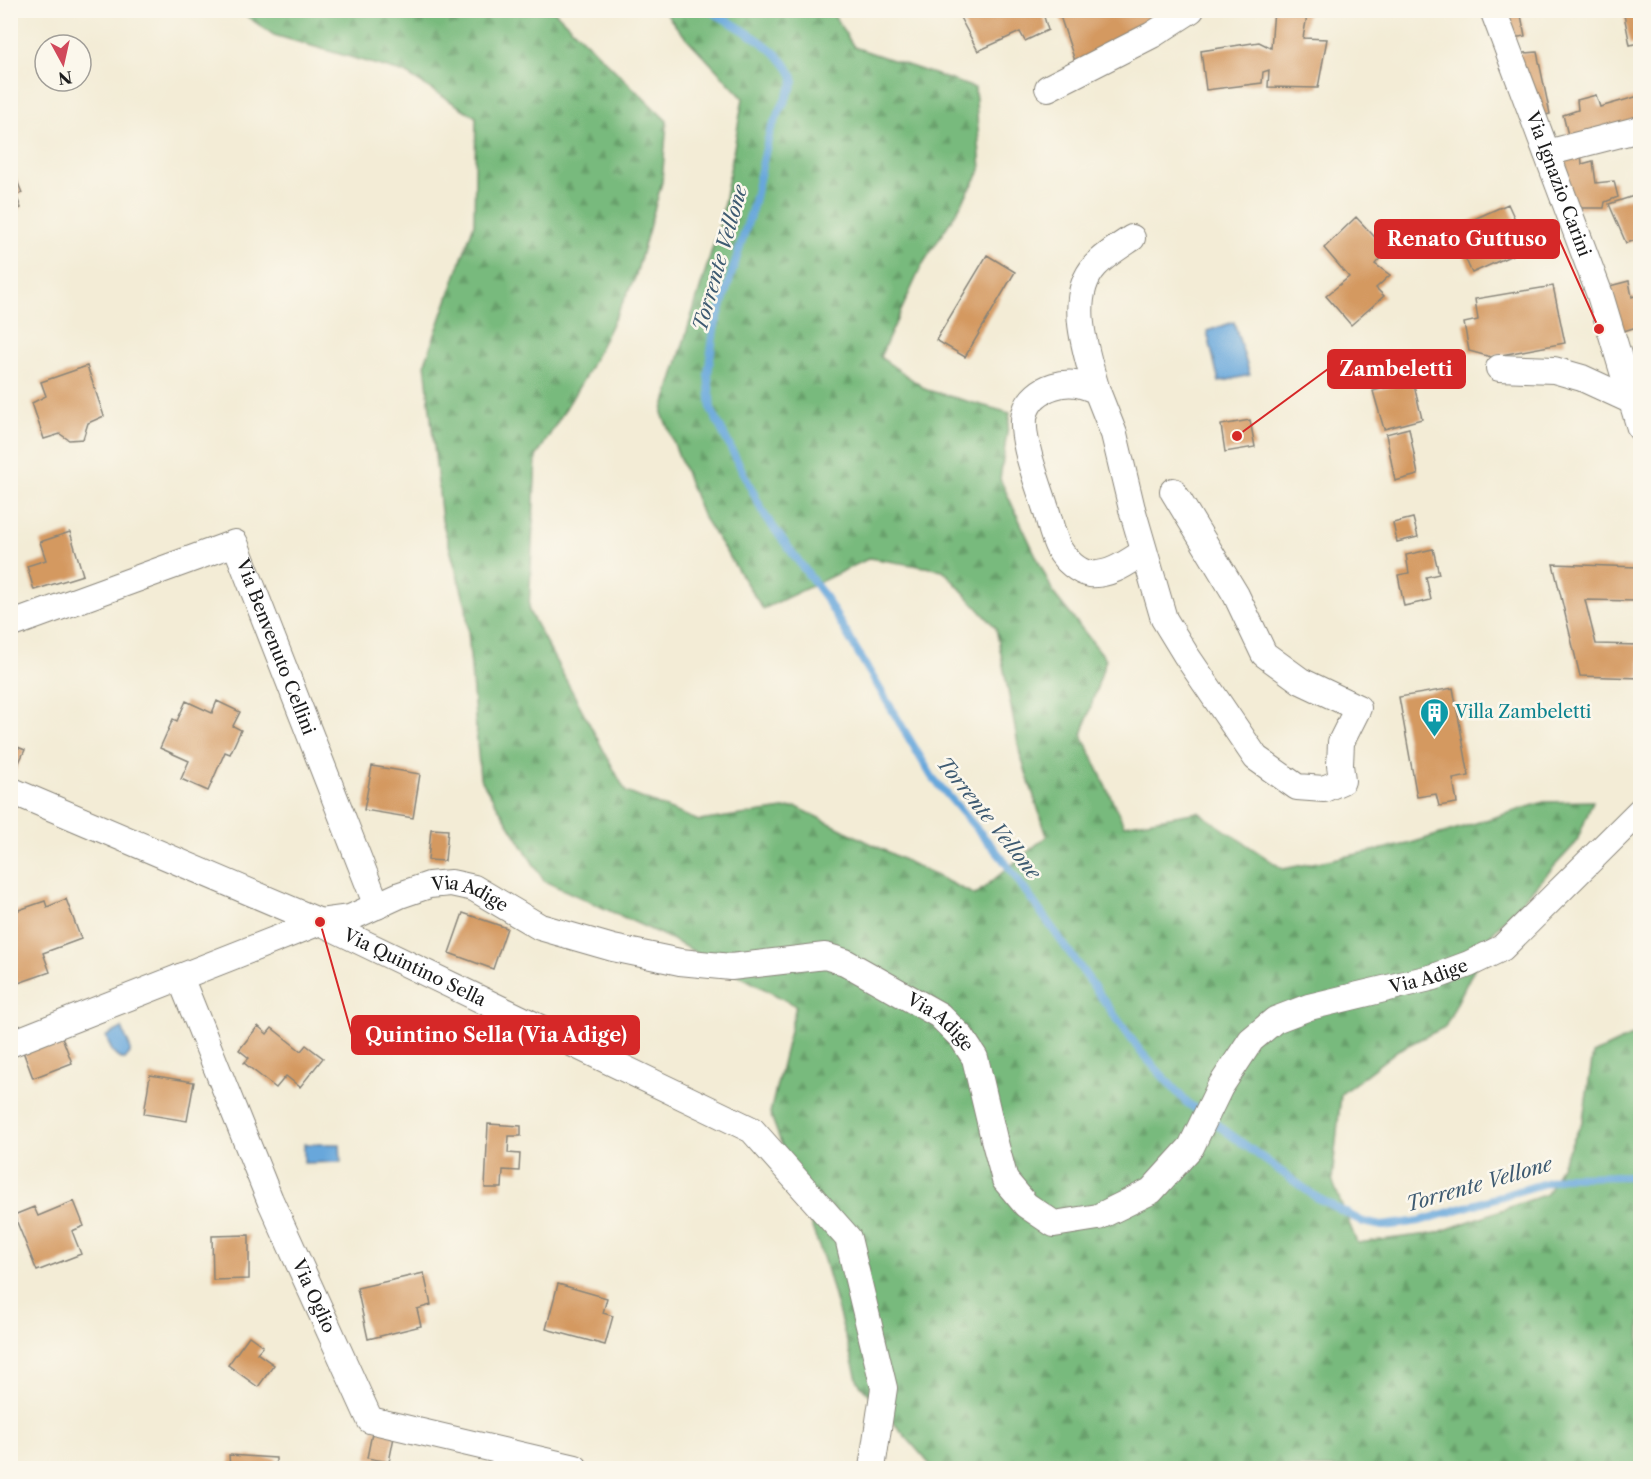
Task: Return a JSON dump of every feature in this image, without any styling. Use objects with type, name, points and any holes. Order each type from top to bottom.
[{"type":"street","points":[[1048,88],[1152,35],[1191,10]]},
{"type":"street","name":"Via Ignazio Carini","points":[[1493,10],[1600,295],[1641,428]]},
{"type":"street","points":[[1547,153],[1641,129]]},
{"type":"street","points":[[1132,238],[1094,267],[1082,288],[1080,322],[1097,391],[1114,434],[1144,552],[1164,619],[1214,698],[1256,758],[1297,787],[1324,789],[1342,782],[1341,742],[1358,708],[1301,681],[1264,654],[1236,596],[1173,491]]},
{"type":"street","points":[[1499,368],[1554,370],[1582,378],[1632,400]]},
{"type":"street","points":[[1097,391],[1082,384],[1064,383],[1046,389],[1032,399],[1024,414],[1037,484],[1060,551],[1071,564],[1089,574],[1107,573],[1144,552]]},
{"type":"street","name":"Via Benvenuto Cellini","points":[[10,625],[235,543],[377,906]]},
{"type":"street","points":[[10,790],[320,922]]},
{"type":"street","name":"Via Adige","points":[[10,1044],[320,922],[350,918],[400,895],[429,885],[451,883],[474,888],[540,927],[613,948],[731,967],[825,956],[845,962],[939,1016],[962,1038],[975,1058],[993,1139],[1005,1180],[1026,1206],[1054,1224],[1098,1217],[1151,1191],[1191,1147],[1220,1087],[1251,1040],[1275,1020],[1309,1007],[1434,977],[1502,948],[1641,811]]},
{"type":"street","name":"Via Quintino Sella","points":[[320,922],[753,1130],[848,1238],[884,1388],[872,1468]]},
{"type":"street","name":"Via Oglio","points":[[180,977],[270,1200],[370,1420],[575,1468]]},
{"type":"green space","points":[[239,11],[554,11],[667,121],[662,182],[635,278],[585,377],[536,457],[529,611],[626,792],[699,821],[797,807],[975,895],[1047,836],[1020,754],[996,628],[943,570],[870,558],[763,609],[702,515],[662,413],[721,220],[743,98],[664,11],[831,11],[854,47],[975,88],[981,170],[922,265],[880,357],[927,390],[1010,413],[1000,479],[1054,594],[1106,659],[1082,735],[1124,825],[1198,812],[1283,869],[1408,844],[1544,802],[1593,801],[1576,843],[1492,933],[1445,1027],[1398,1050],[1341,1094],[1332,1180],[1357,1243],[1436,1233],[1547,1194],[1583,1120],[1593,1054],[1640,1032],[1640,1468],[933,1468],[858,1382],[824,1260],[770,1113],[796,1006],[667,937],[544,881],[480,778],[466,606],[442,520],[425,363],[474,224],[476,117],[405,73],[274,35]]},
{"type":"water","points":[[1234,322],[1250,375],[1219,382],[1207,331]]},
{"type":"water","points":[[122,1028],[130,1047],[130,1053],[125,1059],[115,1055],[106,1036]]},
{"type":"water","points":[[304,1144],[340,1144],[341,1162],[304,1163]]},
{"type":"building","points":[[956,10],[1042,10],[1048,30],[1025,41],[1020,32],[978,51]]},
{"type":"building","points":[[1058,10],[1168,10],[1168,12],[1076,64]]},
{"type":"building","points":[[1274,10],[1308,10],[1303,38],[1327,39],[1318,88],[1268,87],[1269,70],[1263,72],[1262,83],[1206,90],[1201,51],[1259,42],[1271,48]]},
{"type":"building","points":[[1499,10],[1520,10],[1525,36],[1507,39]]},
{"type":"building","points":[[1623,10],[1640,10],[1640,43],[1630,45]]},
{"type":"building","points":[[1537,52],[1550,114],[1537,117],[1514,54]]},
{"type":"building","points":[[1638,89],[1640,89],[1640,121],[1569,139],[1563,115],[1578,110],[1577,100],[1596,95],[1600,107],[1639,96]]},
{"type":"building","points":[[1581,152],[1582,164],[1593,161],[1596,183],[1614,181],[1618,197],[1605,202],[1604,208],[1572,208],[1556,157]]},
{"type":"building","points":[[10,163],[22,193],[16,195],[21,208],[10,212]]},
{"type":"building","points":[[1640,194],[1640,239],[1626,243],[1609,204]]},
{"type":"building","points":[[1508,204],[1528,248],[1472,273],[1452,229]]},
{"type":"building","points":[[1356,217],[1387,250],[1375,264],[1390,275],[1376,288],[1384,296],[1351,325],[1326,296],[1349,277],[1324,248]]},
{"type":"building","points":[[987,255],[1015,272],[965,357],[936,340]]},
{"type":"building","points":[[1629,281],[1632,297],[1640,294],[1640,326],[1617,333],[1602,288]]},
{"type":"building","points":[[1553,286],[1565,343],[1491,357],[1469,351],[1464,323],[1478,320],[1475,299]]},
{"type":"building","points":[[87,366],[104,416],[88,423],[83,439],[69,440],[60,434],[44,439],[32,403],[46,396],[41,382]]},
{"type":"building","points":[[1413,381],[1422,419],[1384,429],[1373,391]]},
{"type":"building","points":[[1250,420],[1255,447],[1225,452],[1221,425]]},
{"type":"building","points":[[1409,428],[1418,475],[1395,481],[1386,434]]},
{"type":"building","points":[[1413,518],[1418,537],[1397,542],[1393,523]]},
{"type":"building","points":[[70,532],[83,575],[34,590],[27,566],[46,560],[40,542]]},
{"type":"building","points":[[1433,549],[1439,574],[1426,577],[1431,600],[1404,606],[1398,575],[1409,573],[1406,555]]},
{"type":"building","points":[[1553,564],[1637,567],[1636,601],[1585,600],[1596,644],[1640,645],[1640,678],[1580,676]]},
{"type":"building","name":"Villa Zambeletti","points":[[1453,688],[1469,776],[1453,779],[1457,803],[1439,806],[1436,794],[1417,797],[1399,697]]},
{"type":"building","points":[[186,701],[212,713],[217,701],[240,712],[233,726],[241,730],[230,754],[225,752],[208,791],[181,779],[189,761],[160,748],[173,719],[177,721]]},
{"type":"building","points":[[10,744],[25,750],[10,781]]},
{"type":"building","points":[[372,766],[420,774],[413,818],[364,810]]},
{"type":"building","points":[[431,829],[448,830],[445,861],[428,860]]},
{"type":"building","points":[[66,899],[81,939],[43,953],[50,972],[10,986],[10,913],[45,901],[47,907]]},
{"type":"building","points":[[463,913],[507,928],[493,969],[449,953]]},
{"type":"building","points":[[258,1026],[267,1034],[272,1028],[301,1051],[306,1045],[323,1058],[300,1087],[286,1076],[276,1088],[244,1063],[249,1058],[239,1050]]},
{"type":"building","points":[[62,1037],[72,1063],[33,1078],[21,1046]]},
{"type":"building","points":[[150,1075],[194,1082],[187,1121],[144,1114]]},
{"type":"building","points":[[488,1124],[521,1126],[521,1136],[509,1136],[508,1153],[520,1154],[519,1171],[503,1170],[502,1188],[485,1188]]},
{"type":"building","points":[[74,1201],[84,1226],[72,1231],[81,1254],[37,1271],[14,1215],[34,1207],[38,1216]]},
{"type":"building","points":[[249,1235],[249,1279],[213,1280],[212,1236]]},
{"type":"building","points":[[424,1273],[431,1305],[417,1309],[421,1326],[368,1339],[357,1288]]},
{"type":"building","points":[[558,1284],[607,1298],[603,1313],[613,1316],[605,1345],[546,1329]]},
{"type":"building","points":[[249,1336],[263,1346],[257,1353],[274,1365],[258,1387],[228,1365]]},
{"type":"building","points":[[373,1428],[395,1432],[389,1462],[367,1458]]},
{"type":"building","points":[[229,1455],[276,1458],[276,1468],[230,1468]]},
{"type":"waterway","name":"Torrente Vellone","points":[[709,10],[746,31],[772,50],[790,71],[794,82],[770,131],[753,206],[714,329],[708,374],[711,409],[765,516],[825,597],[932,777],[1002,858],[1140,1051],[1186,1102],[1316,1197],[1363,1222],[1383,1226],[1420,1221],[1565,1177],[1640,1176]]},
{"type":"place","name":"Renato Guttuso","points":[[1599,329]]},
{"type":"place","name":"Zambeletti","points":[[1237,436]]},
{"type":"place","name":"Villa Zambeletti","points":[[1434,738]]},
{"type":"place","name":"Quintino Sella (Via Adige)","points":[[320,922]]}]
